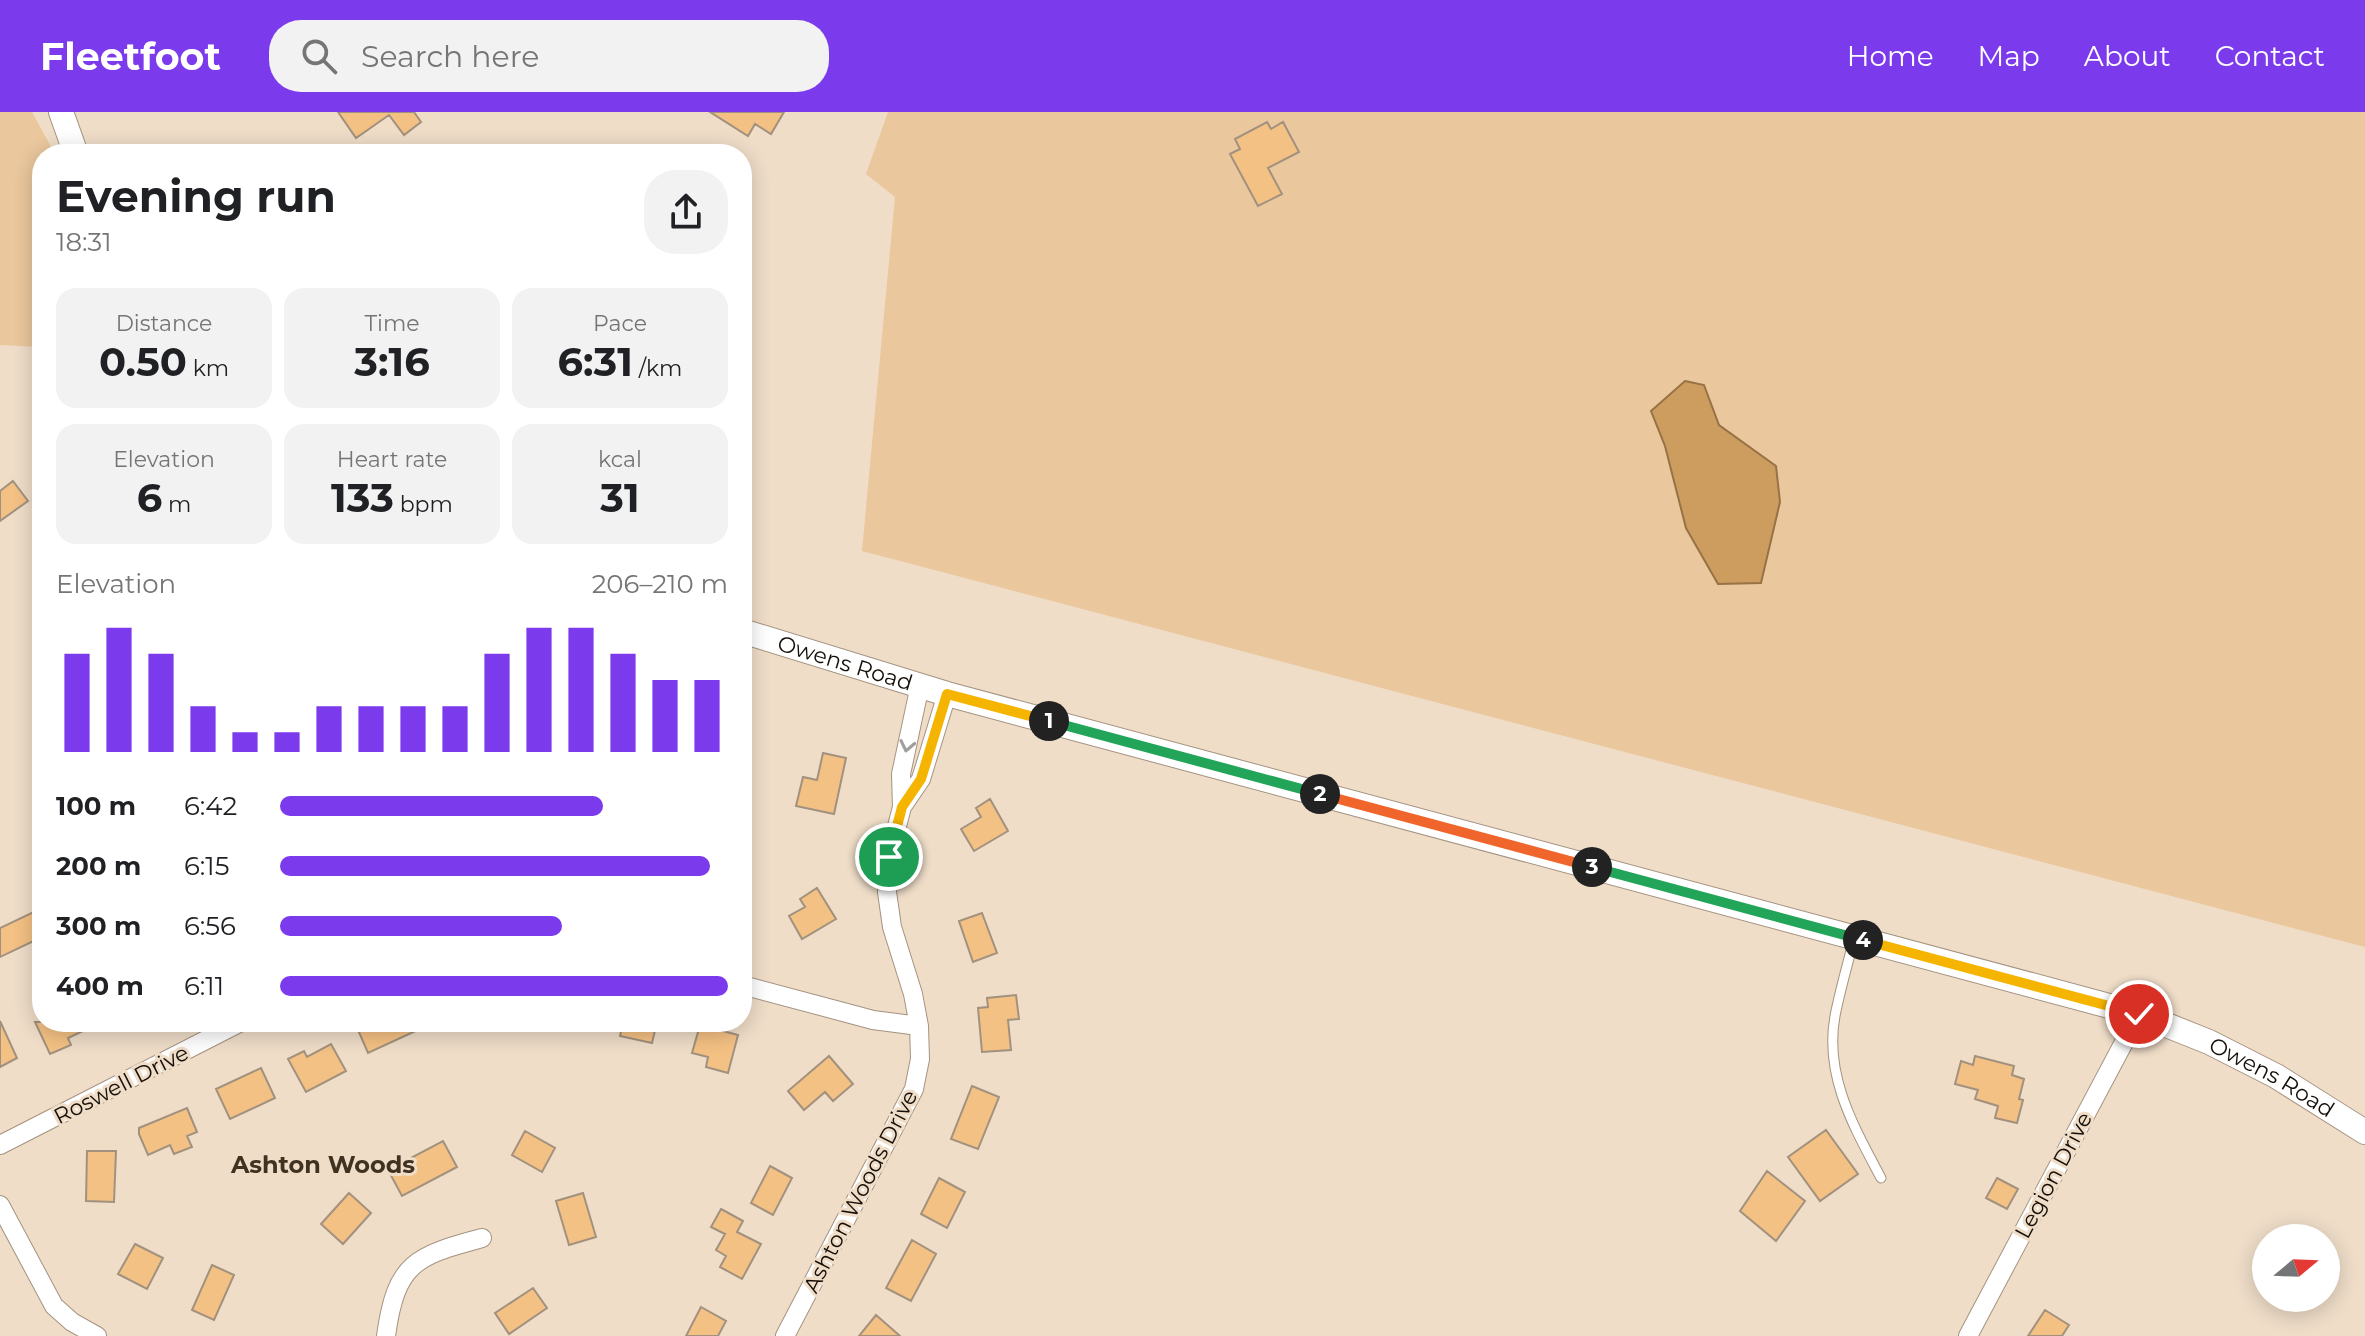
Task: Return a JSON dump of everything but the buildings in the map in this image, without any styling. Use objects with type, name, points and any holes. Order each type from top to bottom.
[{"type":"street","points":[[61,112],[72,144]]},
{"type":"street","name":"Owens Road","points":[[752,634],[947,694],[2139,1014],[2209,1042],[2276,1076],[2365,1132]]},
{"type":"street","name":"Ashton Woods Drive","points":[[785,1336],[914,1089],[920,1059],[919,1026],[913,994],[892,927],[887,892],[889,857],[902,807],[901,774],[920,685]]},
{"type":"street","name":"Ashton Woods Drive","points":[[902,807],[921,779],[947,694]]},
{"type":"street","points":[[752,988],[873,1020],[919,1026]]},
{"type":"street","name":"Legion Drive","points":[[1968,1336],[2139,1014]]},
{"type":"street","name":"Roswell Drive","points":[[0,1145],[221,1032]]},
{"type":"street","points":[[0,1205],[54,1306],[72,1322],[97,1336]]},
{"type":"street","points":[[386,1336],[390,1309],[399,1284],[415,1263],[439,1250],[482,1238]]},
{"type":"lane","points":[[1854,938],[1834,1018],[1835,1073],[1852,1122],[1881,1178]]},
{"type":"shaded area","points":[[0,112],[32,112],[50,144],[32,144],[32,347],[0,345]]},
{"type":"shaded area","points":[[888,112],[2365,112],[2365,947],[862,551],[895,197],[866,174]]},
{"type":"shaded area","points":[[1685,381],[1704,385],[1719,425],[1776,466],[1780,502],[1761,583],[1718,584],[1686,528],[1665,446],[1651,411]]},
{"type":"district","name":"Ashton Woods","points":[[323,1165]]},
{"type":"route","points":[[889,857],[902,807],[921,779],[947,694],[2139,1014]]}]
